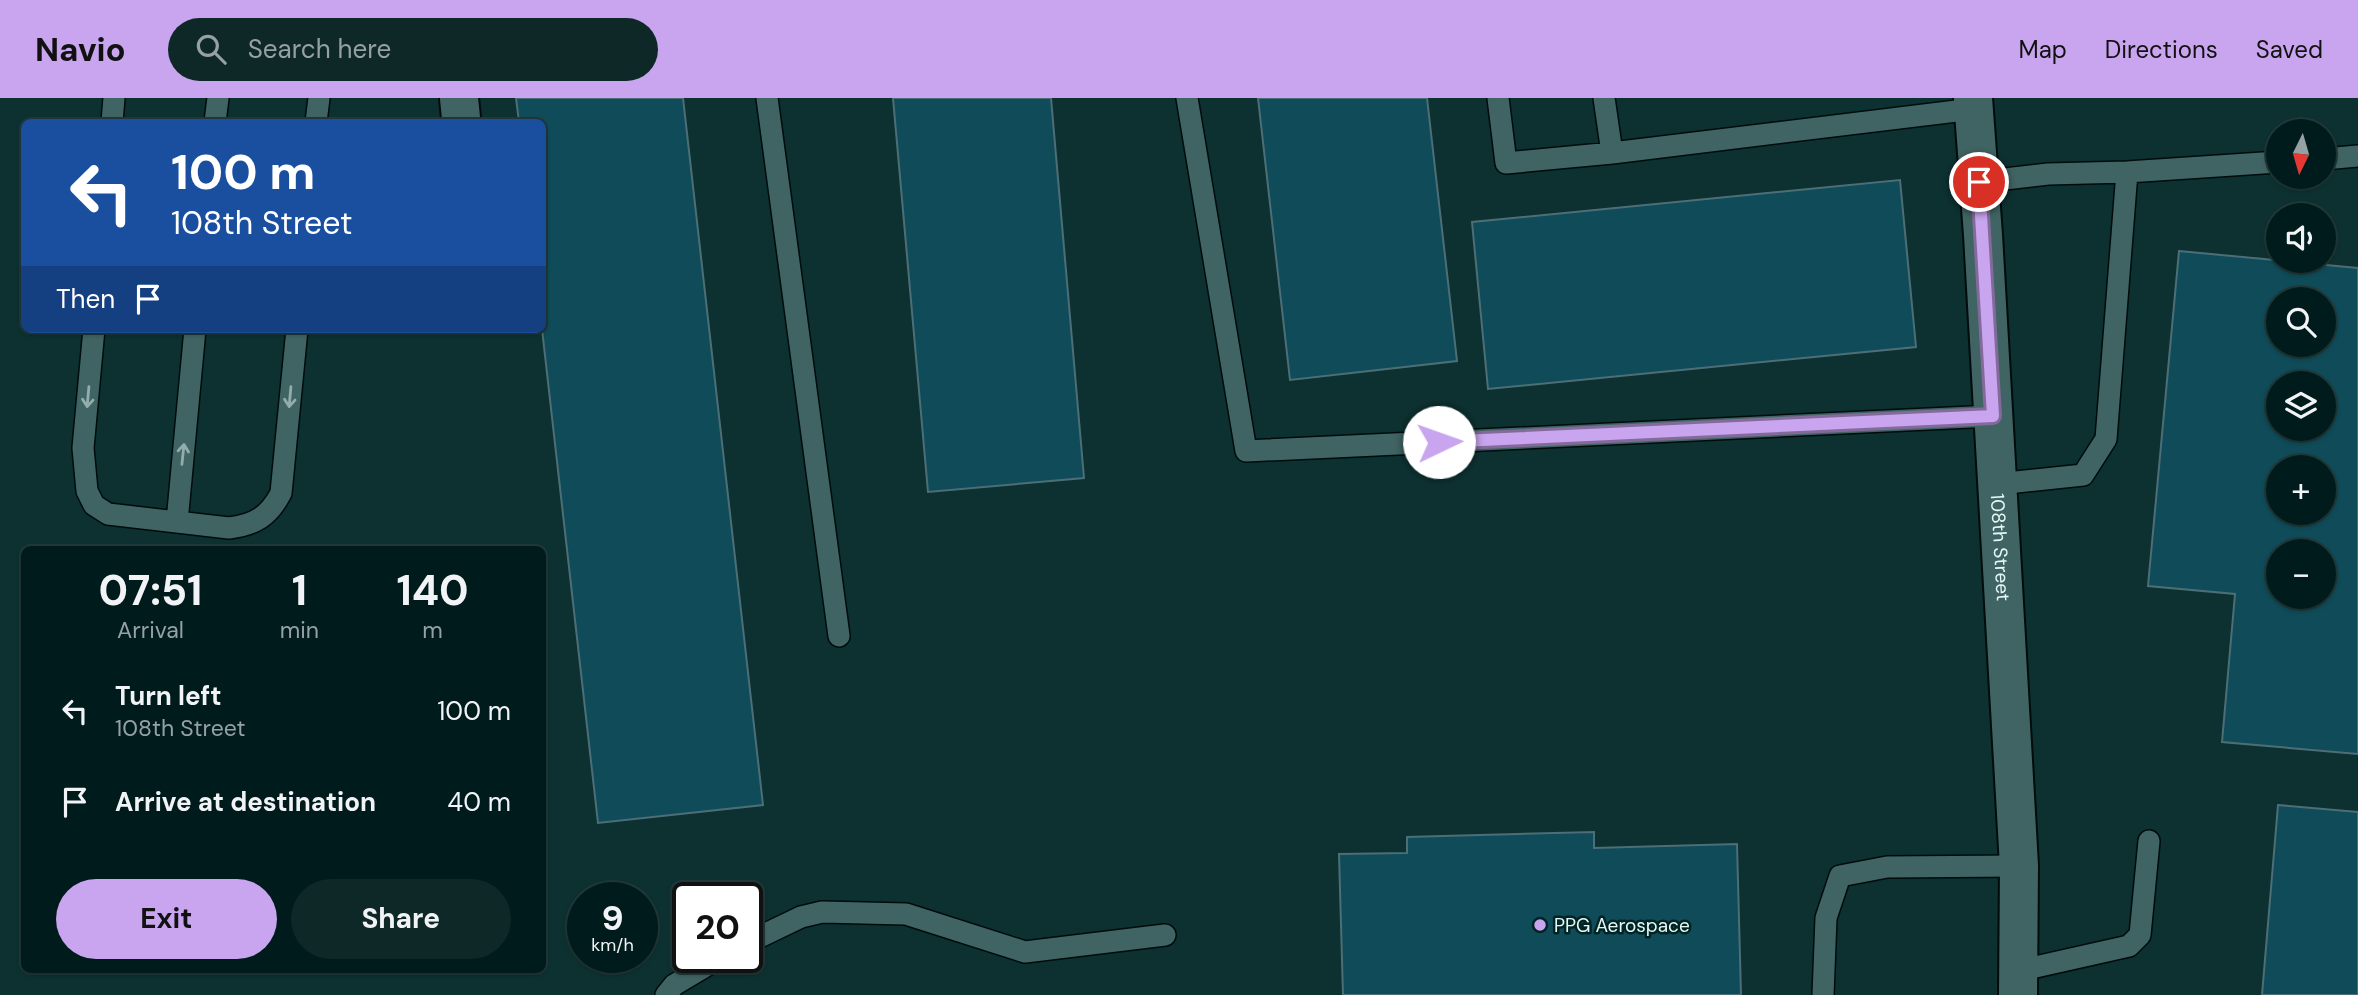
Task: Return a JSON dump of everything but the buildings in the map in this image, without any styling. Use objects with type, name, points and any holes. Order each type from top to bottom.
[{"type":"street","name":"108th Street","points":[[1955,104],[1979,182],[2019,866],[2018,983]]},
{"type":"lane","points":[[112,119],[114,98]]},
{"type":"lane","points":[[215,119],[218,98]]},
{"type":"lane","points":[[317,119],[319,98]]},
{"type":"lane","points":[[766,98],[839,636]]},
{"type":"lane","points":[[1187,98],[1246,451],[1993,416]]},
{"type":"lane","points":[[1498,98],[1506,163],[1612,153],[1955,104]]},
{"type":"lane","points":[[1604,98],[1612,153]]},
{"type":"lane","points":[[2336,158],[2358,156]]},
{"type":"lane","points":[[1979,182],[2048,174],[2266,163]]},
{"type":"lane","points":[[1997,484],[2083,475],[2106,439],[2127,172]]},
{"type":"lane","points":[[94,333],[83,448],[87,491],[94,505],[108,514],[229,528],[243,527],[272,509],[281,493],[297,333]]},
{"type":"lane","points":[[177,522],[195,333]]},
{"type":"lane","points":[[2018,983],[2129,946],[2140,935],[2149,841]]},
{"type":"lane","points":[[1823,995],[1826,918],[1840,876],[1887,867],[2019,866]]},
{"type":"lane","points":[[763,935],[801,917],[822,912],[906,914],[1025,952],[1166,935]]},
{"type":"lane","points":[[666,995],[674,985],[694,973]]},
{"type":"shaded area","points":[[0,98],[2358,98],[2358,995],[0,995]]},
{"type":"place","name":"PPG Aerospace","points":[[1540,925]]},
{"type":"route","points":[[1439,442],[1993,416],[1979,182]]}]
